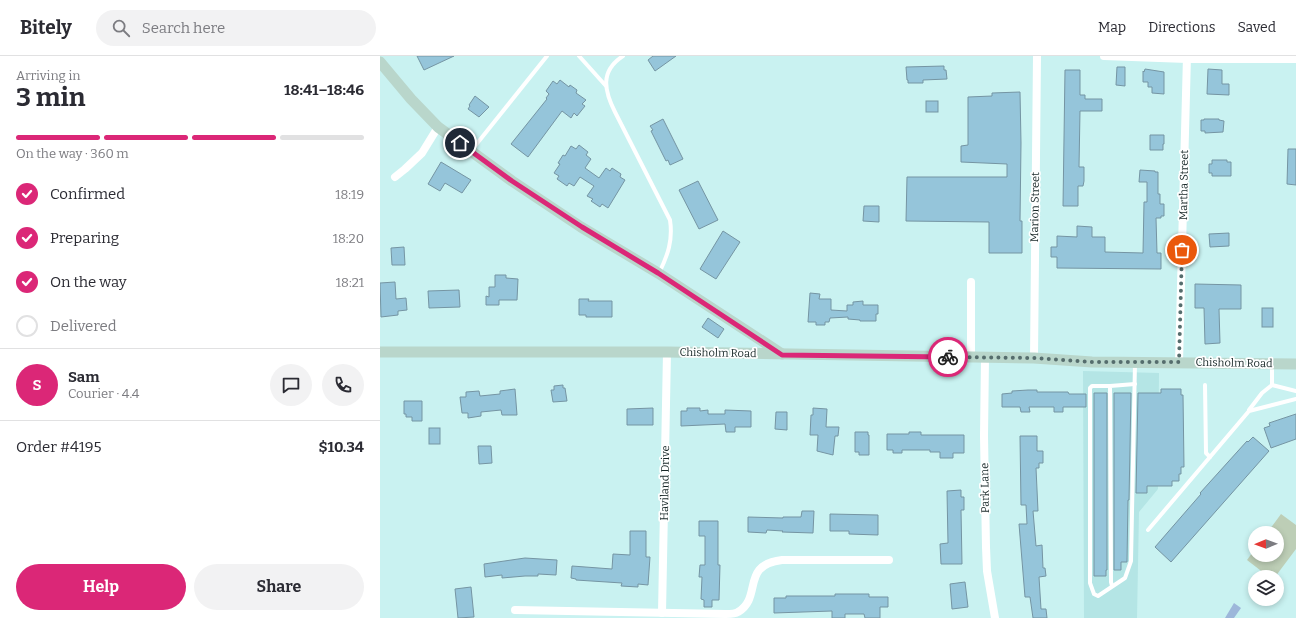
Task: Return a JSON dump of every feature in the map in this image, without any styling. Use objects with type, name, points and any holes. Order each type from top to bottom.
[{"type":"main road","points":[[380,62],[411,100],[438,127],[512,181],[582,227],[658,273],[782,355]]},
{"type":"main road","name":"Chisholm Road","points":[[380,352],[667,352],[1034,358],[1092,362],[1296,364]]},
{"type":"street","name":"Marion Street","points":[[1034,358],[1037,56]]},
{"type":"street","points":[[1104,56],[1296,59]]},
{"type":"street","name":"Martha Street","points":[[1179,362],[1187,57]]},
{"type":"street","points":[[395,177],[422,153],[438,127]]},
{"type":"street","points":[[971,282],[971,358]]},
{"type":"street","name":"Haviland Drive","points":[[662,613],[667,352]]},
{"type":"street","name":"Park Lane","points":[[985,358],[984,436],[986,547],[987,571],[995,618]]},
{"type":"street","points":[[515,610],[726,614],[737,612],[746,605],[756,574],[762,566],[771,562],[782,560],[890,560]]},
{"type":"lane","points":[[471,151],[547,56]]},
{"type":"lane","points":[[579,56],[606,86]]},
{"type":"lane","points":[[623,56],[610,68],[606,76],[606,86],[608,96],[615,112],[670,220],[671,239],[669,250],[658,273]]},
{"type":"lane","points":[[1135,362],[1135,384],[1131,561],[1125,578],[1098,596],[1094,594],[1090,583],[1090,388],[1092,386],[1135,384]]},
{"type":"lane","points":[[1272,364],[1272,385]]},
{"type":"lane","points":[[1205,385],[1206,453],[1210,457]]},
{"type":"lane","points":[[1272,385],[1296,392]]},
{"type":"lane","points":[[1148,530],[1262,393],[1272,385]]},
{"type":"lane","points":[[1110,386],[1112,586]]},
{"type":"lane","points":[[1249,410],[1296,399]]},
{"type":"shaded area","points":[[1083,371],[1159,373],[1158,489],[1139,512],[1137,618],[1084,618]]},
{"type":"shaded area","points":[[1234,603],[1241,608],[1234,618],[1225,618]]},
{"type":"green space","points":[[1281,514],[1296,525],[1296,549],[1280,570],[1260,570],[1250,562],[1284,562],[1284,526],[1272,526]]},
{"type":"building","points":[[417,56],[454,56],[424,70]]},
{"type":"building","points":[[653,56],[676,56],[655,71],[648,60]]},
{"type":"building","points":[[944,66],[947,79],[923,80],[923,83],[908,83],[906,67]]},
{"type":"building","points":[[1117,67],[1125,67],[1125,86],[1116,85]]},
{"type":"building","points":[[1145,69],[1164,72],[1164,94],[1152,93],[1152,87],[1148,87],[1148,82],[1143,82],[1143,71],[1144,72]]},
{"type":"building","points":[[1208,69],[1222,70],[1222,84],[1229,84],[1229,95],[1207,94]]},
{"type":"building","points":[[1065,70],[1080,70],[1080,95],[1085,95],[1085,99],[1102,99],[1102,111],[1080,111],[1079,167],[1084,167],[1084,181],[1083,186],[1078,186],[1078,206],[1063,206]]},
{"type":"building","points":[[560,80],[569,87],[570,85],[577,90],[576,93],[586,100],[582,104],[585,106],[577,116],[574,113],[571,118],[562,111],[528,157],[511,144],[547,99],[546,98],[549,94],[546,91],[553,81],[557,84]]},
{"type":"building","points":[[1020,92],[1020,221],[1022,221],[1022,253],[989,253],[989,222],[906,221],[907,177],[1007,177],[1007,164],[961,162],[961,146],[968,145],[968,97],[992,96],[992,93]]},
{"type":"building","points":[[475,96],[489,107],[479,117],[468,109]]},
{"type":"building","points":[[926,101],[938,101],[938,112],[926,112]]},
{"type":"building","points":[[663,119],[683,159],[670,165],[668,160],[666,161],[650,126]]},
{"type":"building","points":[[1219,119],[1224,121],[1223,132],[1205,133],[1205,131],[1201,131],[1201,120]]},
{"type":"building","points":[[1150,135],[1164,135],[1163,150],[1150,150]]},
{"type":"building","points":[[579,145],[588,152],[586,155],[591,159],[585,168],[599,178],[606,168],[610,171],[612,168],[621,174],[620,177],[625,180],[608,208],[602,204],[600,207],[591,201],[593,199],[587,196],[594,186],[580,177],[574,186],[569,183],[567,186],[557,179],[559,176],[554,173],[560,164],[558,163],[563,155],[565,156],[571,146],[576,149]]},
{"type":"building","points":[[1288,149],[1296,149],[1296,185],[1287,184]]},
{"type":"building","points":[[1212,160],[1227,160],[1227,162],[1231,162],[1231,176],[1212,176],[1212,173],[1209,173],[1209,164],[1212,164]]},
{"type":"building","points":[[441,162],[471,180],[462,193],[445,183],[440,191],[428,184]]},
{"type":"building","points":[[1140,170],[1158,172],[1158,194],[1160,194],[1160,204],[1164,204],[1164,216],[1161,216],[1161,218],[1156,218],[1157,253],[1161,253],[1161,269],[1057,268],[1057,257],[1051,257],[1051,247],[1057,247],[1057,236],[1077,237],[1077,226],[1092,227],[1092,237],[1105,237],[1105,252],[1143,253],[1144,202],[1147,202],[1147,182],[1139,182]]},
{"type":"building","points":[[698,181],[718,220],[699,229],[679,190]]},
{"type":"building","points":[[864,206],[879,206],[879,222],[863,221]]},
{"type":"building","points":[[723,231],[740,242],[716,279],[700,269]]},
{"type":"building","points":[[1229,233],[1229,246],[1210,247],[1209,234]]},
{"type":"building","points":[[404,247],[405,265],[392,265],[391,248]]},
{"type":"building","points":[[495,275],[506,275],[506,278],[518,279],[517,300],[499,300],[499,305],[486,305],[486,296],[489,297],[489,287],[495,287]]},
{"type":"building","points":[[395,282],[396,299],[406,298],[407,310],[398,311],[398,315],[381,317],[380,283]]},
{"type":"building","points":[[1195,284],[1241,285],[1241,309],[1219,309],[1220,343],[1205,344],[1204,308],[1195,308]]},
{"type":"building","points":[[459,290],[460,307],[429,308],[428,291]]},
{"type":"building","points":[[810,293],[820,294],[819,299],[831,299],[831,310],[847,311],[847,305],[853,305],[853,302],[863,301],[863,305],[878,305],[876,321],[860,321],[848,319],[848,317],[830,318],[829,322],[825,322],[825,325],[816,325],[816,322],[808,322]]},
{"type":"building","points":[[579,299],[589,299],[588,301],[612,301],[612,317],[586,317],[586,315],[579,315]]},
{"type":"building","points":[[1262,308],[1273,308],[1273,327],[1262,327]]},
{"type":"building","points":[[708,318],[724,329],[718,338],[702,327]]},
{"type":"building","points":[[563,385],[563,388],[565,388],[567,401],[553,402],[551,390],[554,390],[554,386]]},
{"type":"building","points":[[515,389],[517,415],[502,415],[501,410],[481,412],[481,416],[468,418],[468,413],[462,413],[460,397],[466,397],[466,392],[479,391],[480,396],[500,394],[500,391]]},
{"type":"building","points":[[1161,389],[1181,389],[1181,395],[1183,395],[1184,467],[1181,467],[1179,481],[1172,481],[1172,486],[1147,486],[1147,493],[1136,493],[1138,393],[1161,393]]},
{"type":"building","points":[[1037,390],[1037,392],[1068,392],[1069,394],[1086,394],[1086,407],[1063,407],[1063,412],[1054,412],[1054,407],[1029,407],[1030,412],[1021,412],[1020,407],[1002,407],[1002,394],[1012,393],[1012,391]]},
{"type":"building","points":[[1094,393],[1107,393],[1106,576],[1094,576]]},
{"type":"building","points":[[1114,393],[1131,393],[1127,562],[1121,562],[1121,570],[1114,570]]},
{"type":"building","points":[[404,401],[422,401],[422,421],[412,421],[412,417],[406,417],[406,414],[404,414]]},
{"type":"building","points":[[653,408],[653,425],[627,425],[627,409]]},
{"type":"building","points":[[687,408],[700,408],[700,411],[708,410],[708,414],[725,414],[725,410],[751,411],[751,427],[735,427],[735,432],[726,432],[725,424],[681,426],[681,411],[687,411]]},
{"type":"building","points":[[813,408],[827,409],[826,427],[839,427],[838,436],[835,436],[833,455],[817,451],[818,435],[810,435],[811,415],[813,415]]},
{"type":"building","points":[[776,412],[787,412],[787,430],[775,429]]},
{"type":"building","points":[[1296,414],[1296,439],[1271,448],[1264,428],[1270,426],[1269,423]]},
{"type":"building","points":[[429,428],[440,428],[440,444],[429,444]]},
{"type":"building","points":[[855,432],[868,432],[869,455],[859,455],[859,452],[855,452]]},
{"type":"building","points":[[909,432],[921,432],[921,435],[964,435],[964,453],[953,453],[953,458],[940,458],[940,452],[930,452],[930,450],[902,450],[902,453],[893,453],[893,450],[887,450],[887,434],[909,434]]},
{"type":"building","points":[[1020,436],[1037,436],[1037,451],[1043,451],[1043,463],[1039,463],[1039,468],[1036,468],[1038,511],[1033,511],[1036,546],[1042,545],[1043,568],[1045,568],[1046,576],[1039,577],[1041,609],[1046,609],[1047,618],[1033,618],[1030,597],[1025,597],[1019,524],[1027,524],[1026,505],[1021,505]]},
{"type":"building","points":[[1253,437],[1269,451],[1171,562],[1155,547],[1201,494],[1200,493],[1247,441],[1248,442]]},
{"type":"building","points":[[478,446],[491,446],[492,463],[479,464]]},
{"type":"building","points":[[961,490],[961,497],[964,497],[964,510],[961,510],[962,564],[941,564],[940,544],[948,543],[947,491]]},
{"type":"building","points":[[802,511],[814,511],[813,533],[767,530],[766,533],[748,532],[748,517],[801,517]]},
{"type":"building","points":[[830,514],[878,515],[878,535],[849,534],[849,531],[830,531]]},
{"type":"building","points":[[699,521],[718,521],[718,565],[720,565],[719,600],[712,600],[712,607],[704,607],[704,600],[701,599],[702,577],[699,577],[700,565],[705,565],[705,536],[699,536]]},
{"type":"building","points":[[630,531],[646,531],[646,557],[650,557],[648,585],[638,584],[638,587],[621,586],[622,583],[576,580],[571,578],[572,566],[612,569],[613,554],[630,555]]},
{"type":"building","points":[[525,558],[557,560],[556,575],[538,574],[538,576],[502,578],[502,575],[485,577],[484,564]]},
{"type":"building","points":[[965,582],[968,607],[952,609],[950,584]]},
{"type":"building","points":[[471,587],[474,617],[458,618],[455,589]]},
{"type":"building","points":[[835,594],[869,594],[869,597],[888,597],[888,607],[880,607],[880,618],[865,618],[864,614],[845,614],[845,618],[832,618],[832,611],[774,613],[774,598],[786,598],[786,596],[835,596]]},
{"type":"way so far","points":[[948,357],[1034,358],[1092,362],[1179,362],[1182,250]]},
{"type":"route","points":[[460,143],[512,181],[582,227],[658,273],[782,355],[948,357]]}]
